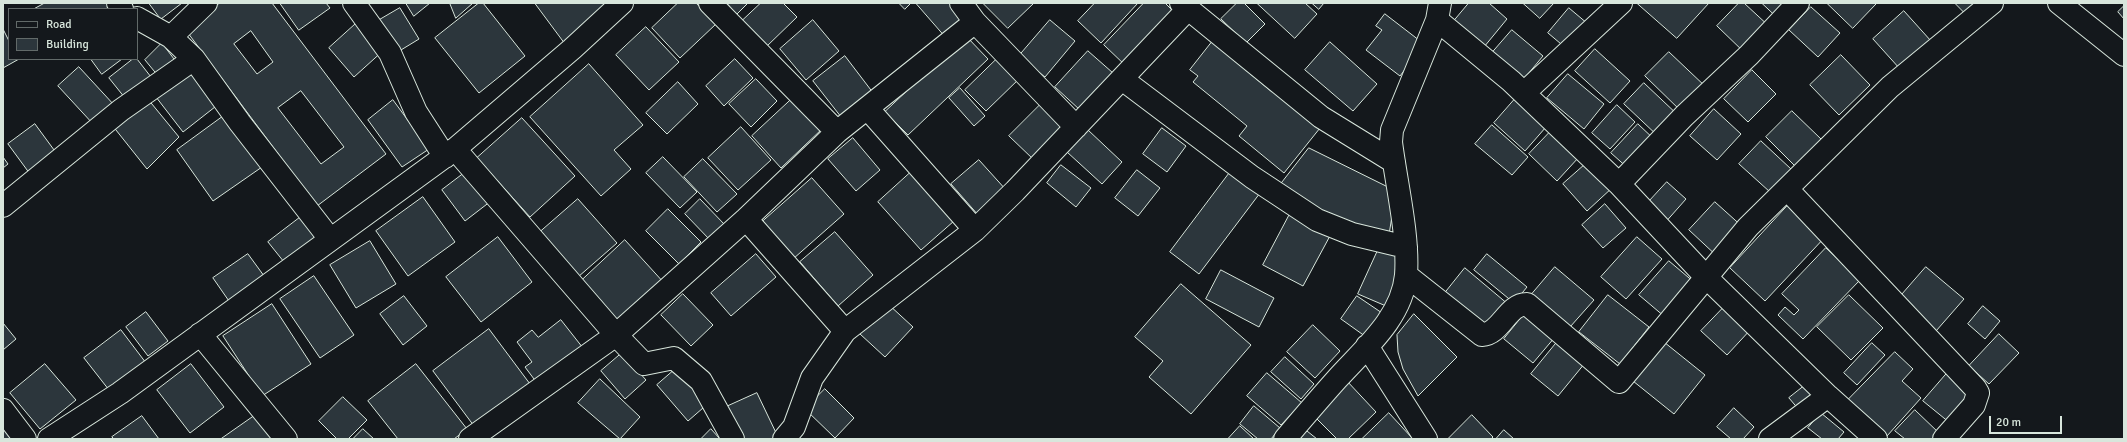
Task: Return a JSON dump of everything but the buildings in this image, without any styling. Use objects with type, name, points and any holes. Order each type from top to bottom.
[{"type":"street","points":[[171,37],[206,3]]},
{"type":"street","points":[[354,3],[390,53],[416,112],[450,153],[644,364],[674,358],[701,381],[733,439]]},
{"type":"street","points":[[49,439],[120,392],[450,153],[572,49],[622,3]]},
{"type":"street","points":[[710,3],[837,132]]},
{"type":"street","points":[[961,3],[975,22],[1076,127]]},
{"type":"street","points":[[1524,93],[1621,3]]},
{"type":"street","points":[[1619,184],[1684,116],[1749,55],[1798,3]]},
{"type":"street","points":[[1406,275],[1482,335],[1490,333],[1516,307],[1527,304],[1619,382],[1748,227],[1890,87],[1992,3]]},
{"type":"street","points":[[2059,3],[2124,55]]},
{"type":"street","points":[[784,439],[794,428],[812,378],[845,331],[975,230],[1122,79],[1184,6],[1321,116],[1394,162]]},
{"type":"street","points":[[1286,439],[1386,325],[1402,296],[1406,275],[1406,247],[1394,162],[1392,130],[1438,12],[1619,184],[1706,277],[1828,396],[1876,439]]},
{"type":"street","points":[[138,19],[171,37],[194,59],[240,123],[330,239]]},
{"type":"street","points":[[470,439],[616,335],[746,219],[837,132],[868,109],[975,22]]},
{"type":"street","points":[[3,206],[121,110],[194,59]]},
{"type":"street","points":[[1122,79],[1252,177],[1317,220],[1352,234],[1406,247]]},
{"type":"street","points":[[868,109],[975,230]]},
{"type":"street","points":[[1787,189],[1975,388],[1978,393],[1974,405],[1944,439]]},
{"type":"street","points":[[746,219],[845,331]]},
{"type":"street","points":[[200,334],[286,439]]},
{"type":"street","points":[[1367,346],[1426,439]]},
{"type":"street","points":[[1770,439],[1828,396]]},
{"type":"street","points":[[3,410],[25,439]]}]
